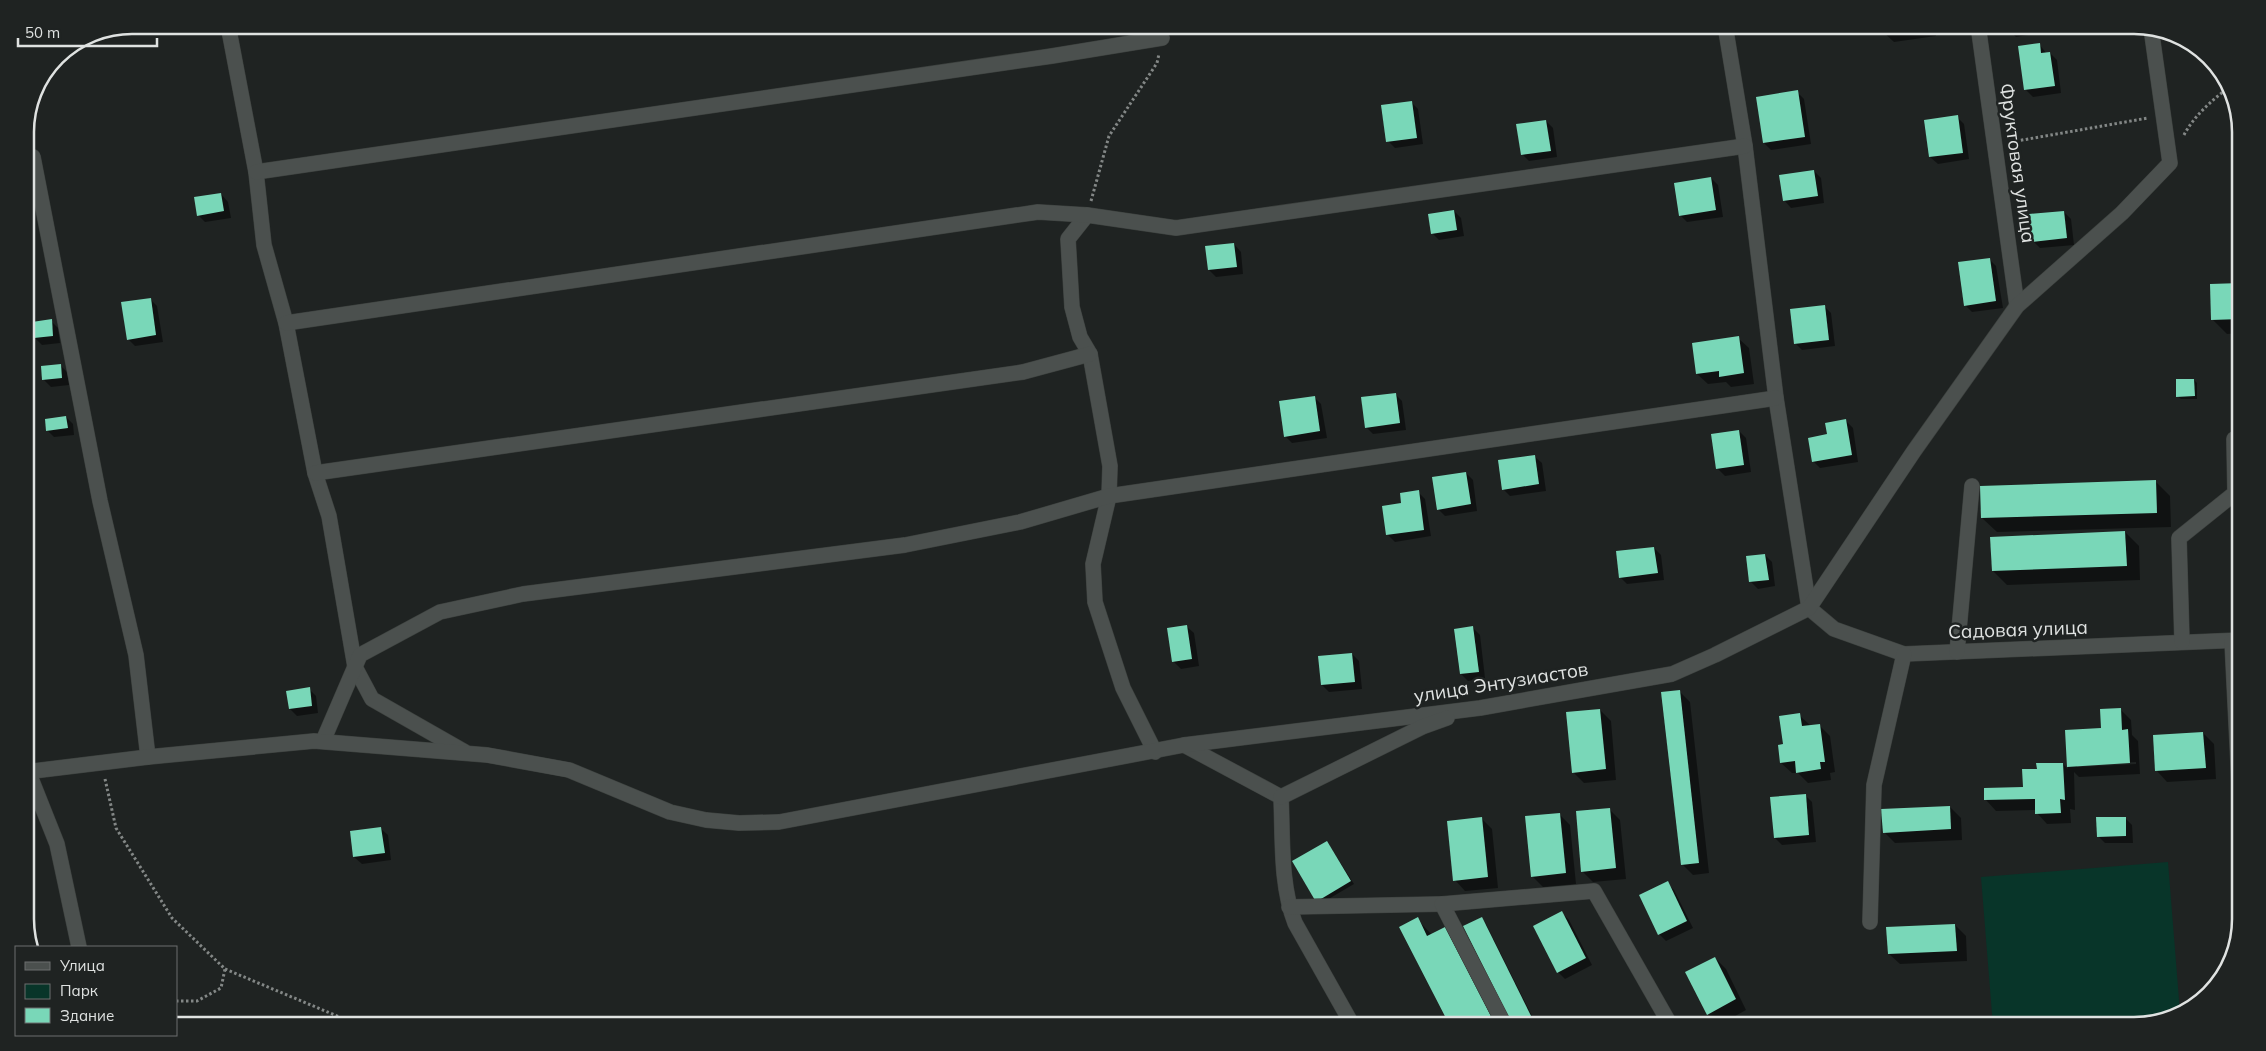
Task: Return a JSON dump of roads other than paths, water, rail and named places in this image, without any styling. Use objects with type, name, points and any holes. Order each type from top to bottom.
[{"type":"street","points":[[230,34],[256,172],[264,245],[286,323],[315,473],[330,516],[355,667],[372,699],[471,755]]},
{"type":"street","points":[[1726,34],[1745,146],[1776,398],[1809,608]]},
{"type":"street","name":"Фруктовая улица","points":[[1979,34],[2017,306]]},
{"type":"street","points":[[1809,608],[1914,452],[2017,306],[2122,213],[2170,163],[2152,36]]},
{"type":"street","points":[[256,172],[1042,58],[1162,38]]},
{"type":"street","points":[[286,323],[1038,212],[1088,216],[1176,228],[1745,146]]},
{"type":"street","points":[[34,161],[98,491],[136,655],[148,756]]},
{"type":"street","points":[[1088,216],[1068,239],[1072,307],[1080,337],[1090,354],[1110,466],[1109,496],[1093,564],[1095,602],[1123,688],[1155,752]]},
{"type":"street","points":[[315,473],[1023,372],[1090,354]]},
{"type":"street","points":[[323,741],[360,655],[440,612],[523,594],[905,545],[1020,522],[1109,496],[1776,398]]},
{"type":"street","points":[[1957,652],[1972,486]]},
{"type":"street","points":[[2182,642],[2179,538],[2232,495]]},
{"type":"street","name":"улица Энтузиастов","points":[[34,770],[148,756],[323,741],[487,755],[569,770],[670,812],[706,820],[739,823],[779,822],[1184,745],[1480,708],[1672,674],[1809,608]]},
{"type":"street","name":"Садовая улица","points":[[1809,608],[1834,629],[1904,654],[2232,640]]},
{"type":"street","points":[[1870,922],[1874,784],[1904,654]]},
{"type":"street","points":[[1281,797],[1422,727],[1480,708]]},
{"type":"street","points":[[1184,745],[1281,797]]},
{"type":"street","points":[[34,789],[56,844],[79,946]]},
{"type":"street","points":[[1281,797],[1286,889],[1289,907],[1295,923],[1348,1017]]},
{"type":"street","points":[[1289,907],[1442,904],[1594,891],[1666,1017]]},
{"type":"street","points":[[1442,904],[1501,1017]]}]
